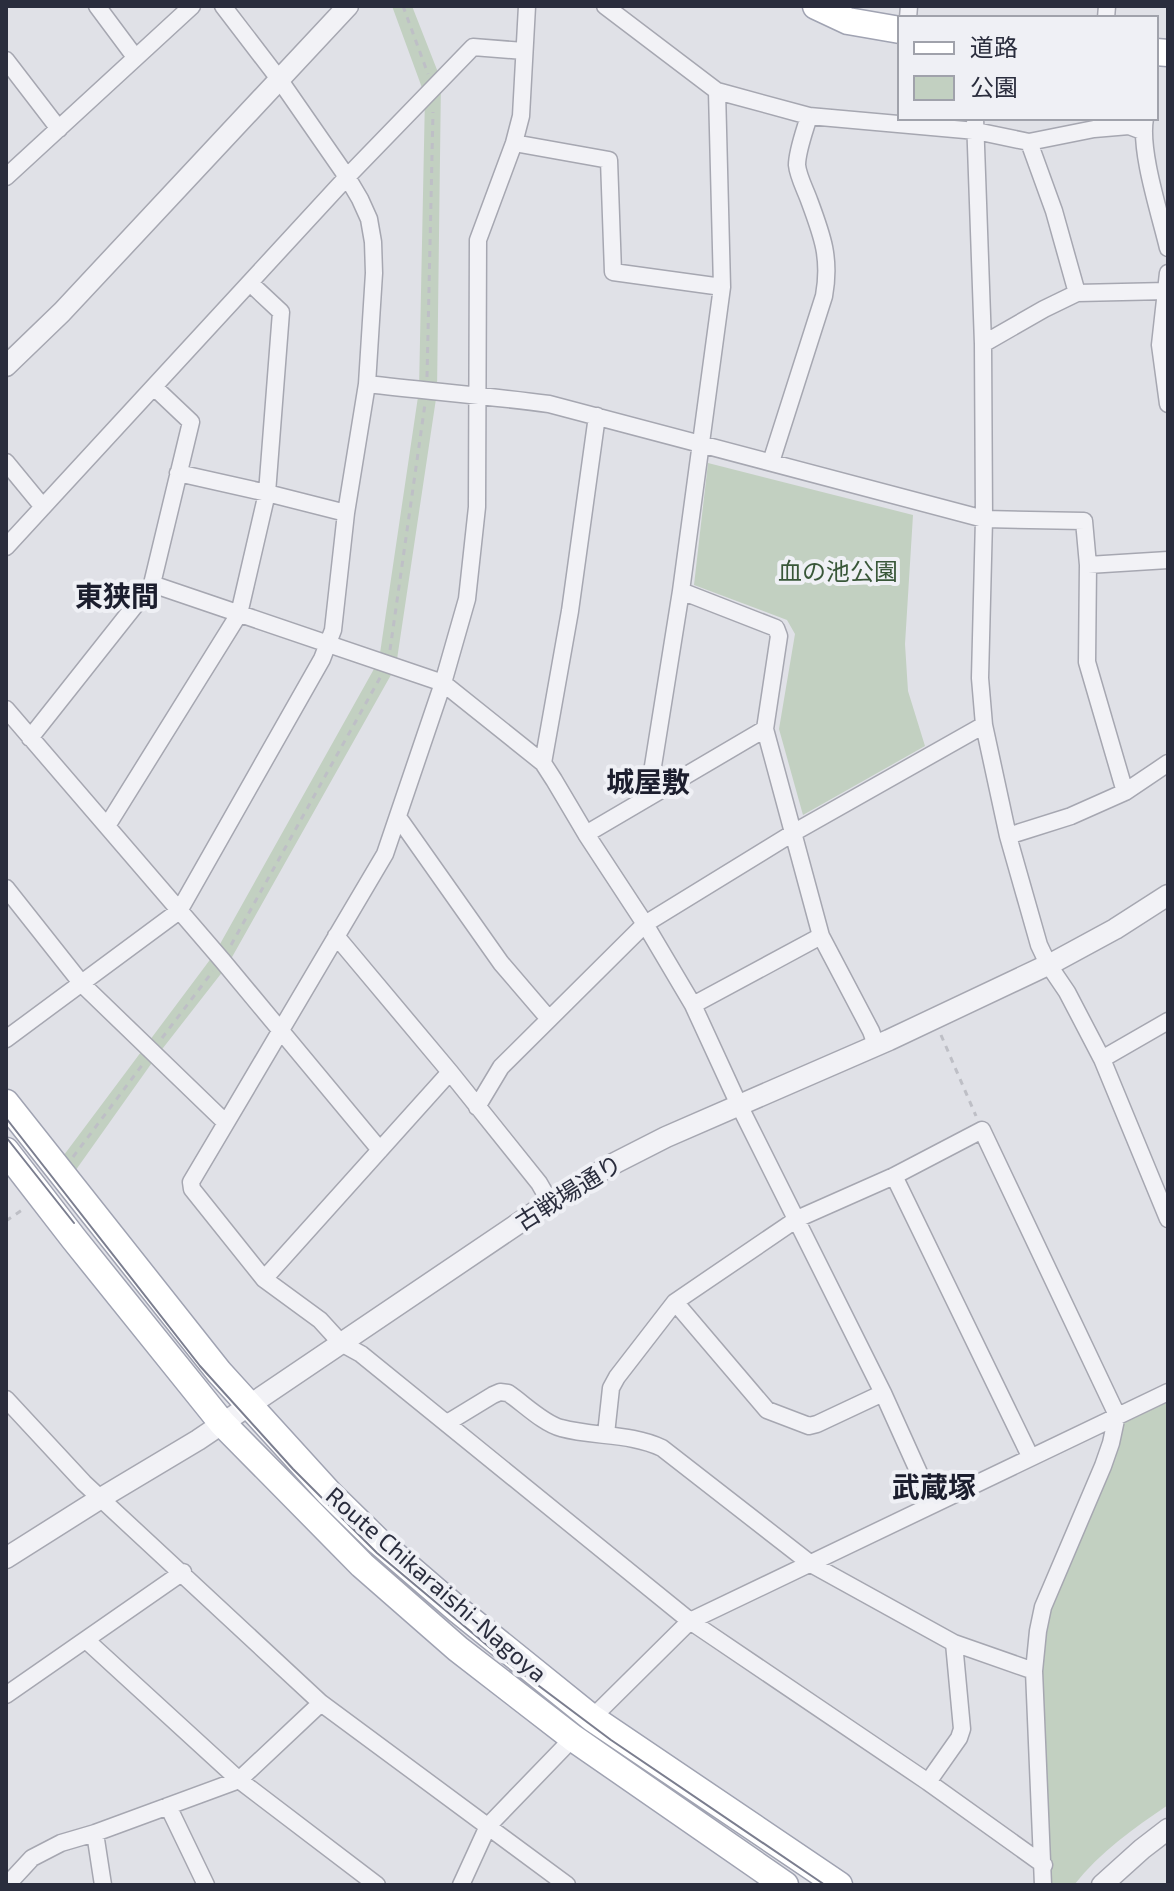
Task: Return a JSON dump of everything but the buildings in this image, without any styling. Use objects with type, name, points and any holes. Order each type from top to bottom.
[{"type":"main road","points":[[816,6],[898,29]]},
{"type":"main road","name":"Route Chikaraishi-Nagoya","points":[[6,1103],[219,1372],[329,1493],[378,1541],[592,1718],[839,1885]]},
{"type":"main road","name":"Route Chikaraishi-Nagoya","points":[[6,1151],[222,1423],[362,1565],[458,1649],[573,1738],[785,1885]]},
{"type":"street","points":[[97,6],[135,57]]},
{"type":"street","points":[[6,177],[192,6]]},
{"type":"street","points":[[6,1039],[179,911],[315,672],[333,630],[346,513],[367,384],[374,273],[369,219],[347,177],[279,79],[223,6]]},
{"type":"street","points":[[6,366],[62,312],[348,6]]},
{"type":"street","points":[[527,6],[521,116],[478,240],[477,507],[467,599],[443,683],[385,854],[191,1182],[192,1189],[264,1279],[320,1320],[341,1343],[361,1354],[690,1621],[928,1782],[1044,1865]]},
{"type":"street","points":[[605,6],[717,91],[809,116],[976,125],[1029,142],[1094,129],[1144,124],[1148,165],[1168,248]]},
{"type":"street","points":[[6,547],[347,177],[473,47],[524,51]]},
{"type":"street","points":[[6,60],[59,129]]},
{"type":"street","points":[[646,798],[681,591],[722,287],[717,91]]},
{"type":"street","points":[[771,462],[828,275],[822,236],[797,164],[809,116]]},
{"type":"street","points":[[976,125],[983,344],[984,519],[980,678],[984,725],[1008,836],[1039,945],[1102,1059],[1168,1219]]},
{"type":"street","points":[[1029,142],[1054,211],[1077,293]]},
{"type":"street","points":[[514,143],[609,160],[613,272],[722,287]]},
{"type":"street","points":[[1168,273],[1160,345],[1168,404]]},
{"type":"street","points":[[107,826],[239,614],[267,493],[281,312],[250,283]]},
{"type":"street","points":[[983,344],[1077,293],[1167,291]]},
{"type":"street","points":[[367,384],[549,404],[984,519],[1084,521],[1088,565],[1087,662],[1125,792]]},
{"type":"street","points":[[30,738],[152,584],[191,422],[154,387]]},
{"type":"street","points":[[543,763],[570,611],[597,416]]},
{"type":"street","points":[[6,462],[43,507]]},
{"type":"street","points":[[178,473],[346,513]]},
{"type":"street","points":[[1088,565],[1168,560]]},
{"type":"street","points":[[152,584],[443,683],[543,763],[693,1005],[739,1105],[883,1393],[933,1504]]},
{"type":"street","points":[[681,591],[776,628],[779,636],[765,729],[821,936],[876,1045]]},
{"type":"street","points":[[6,709],[380,1150]]},
{"type":"street","points":[[477,1107],[501,1067],[645,924],[793,833],[984,725]]},
{"type":"street","points":[[586,834],[765,729]]},
{"type":"street","points":[[1008,836],[1071,816],[1125,792],[1168,763]]},
{"type":"street","points":[[398,817],[501,963],[549,1019]]},
{"type":"street","points":[[6,888],[82,984],[226,1123]]},
{"type":"street","name":"古戦場通り","points":[[6,1558],[198,1440],[550,1202],[611,1165],[666,1137],[934,1019],[1048,964],[1115,929],[1168,895]]},
{"type":"street","points":[[336,936],[450,1072],[539,1183],[550,1202]]},
{"type":"street","points":[[693,1005],[821,936]]},
{"type":"street","points":[[1102,1059],[1168,1021]]},
{"type":"street","points":[[264,1279],[450,1072]]},
{"type":"street","points":[[606,1434],[611,1388],[675,1302],[797,1219],[894,1176],[982,1130],[1117,1415],[1103,1466],[1043,1607],[1038,1631],[1034,1671],[1043,1885]]},
{"type":"street","points":[[894,1176],[1030,1456]]},
{"type":"street","points":[[675,1302],[767,1410],[809,1426],[883,1393]]},
{"type":"street","points":[[447,1423],[500,1392],[508,1393],[560,1428],[653,1444],[811,1564],[954,1643],[1034,1671]]},
{"type":"street","points":[[592,1718],[690,1621],[1168,1392]]},
{"type":"street","points":[[6,1399],[84,1483],[321,1703],[567,1885]]},
{"type":"street","points":[[6,1695],[183,1572]]},
{"type":"street","points":[[86,1640],[239,1780],[377,1885]]},
{"type":"street","points":[[928,1782],[962,1729],[954,1643]]},
{"type":"street","points":[[7,1885],[32,1858],[61,1843],[239,1780],[321,1703]]},
{"type":"street","points":[[461,1885],[488,1826],[573,1738]]},
{"type":"street","points":[[168,1806],[206,1885]]},
{"type":"street","points":[[1102,1885],[1168,1829]]},
{"type":"street","points":[[95,1833],[103,1885]]},
{"type":"path","points":[[934,1019],[982,1130]]},
{"type":"path","points":[[6,1221],[31,1204]]},
{"type":"green space","points":[[392,6],[412,6],[441,80],[437,392],[396,666],[227,966],[156,1057],[73,1174],[61,1159],[215,953],[379,660],[419,390],[425,96]]},
{"type":"green space","name":"血の池公園","points":[[708,463],[913,515],[905,644],[908,691],[925,746],[803,815],[779,729],[795,634],[787,620],[694,585]]},
{"type":"green space","points":[[1168,1402],[1168,1805],[1106,1851],[1074,1885],[1050,1885],[1042,1682],[1049,1611],[1122,1424]]},
{"type":"tram line","points":[[6,1118],[200,1366],[293,1469],[377,1553],[507,1662],[611,1740],[825,1885]]},
{"type":"tram line","points":[[6,1137],[74,1223]]},
{"type":"district","name":"東狭間","points":[[117,596]]},
{"type":"district","name":"城屋敷","points":[[648,782]]},
{"type":"district","name":"武蔵塚","points":[[934,1487]]}]
